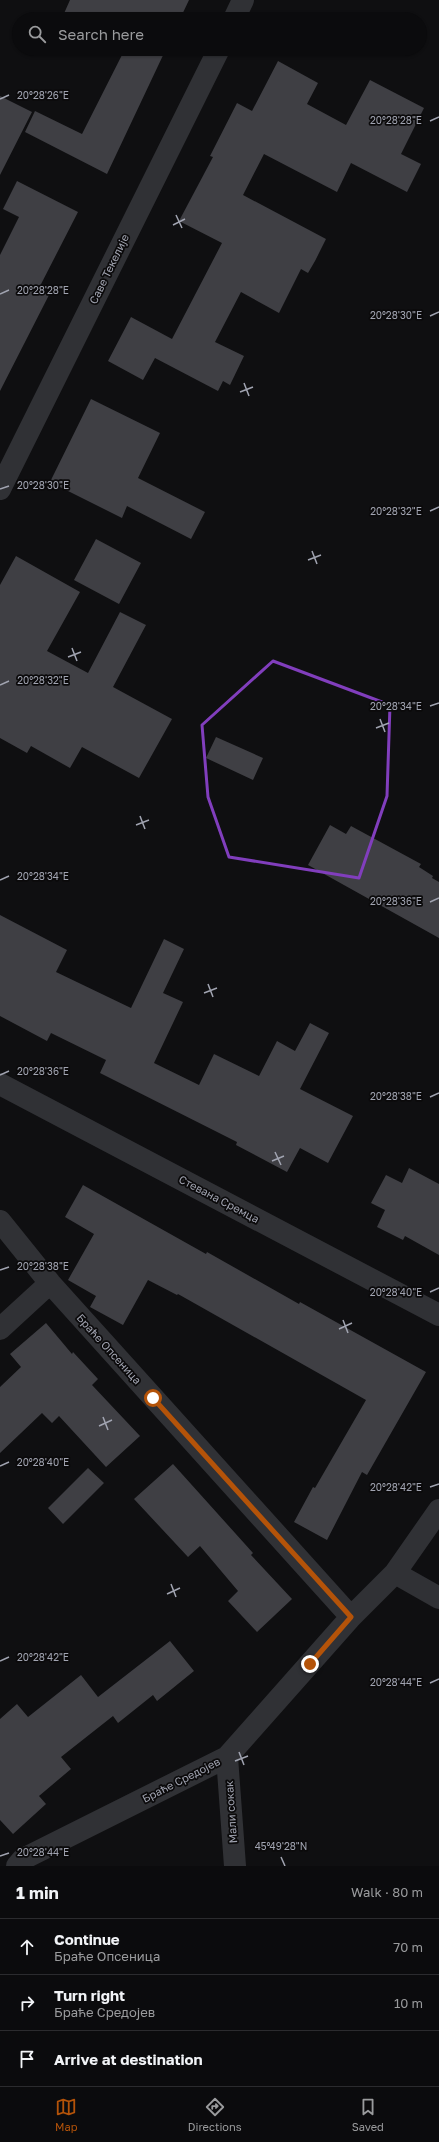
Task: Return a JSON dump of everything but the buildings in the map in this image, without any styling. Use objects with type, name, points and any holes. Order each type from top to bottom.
[{"type":"street","points":[[237,12],[243,0]]},
{"type":"street","name":"Саве Текелије","points":[[0,489],[216,56]]},
{"type":"street","name":"Стевана Сремца","points":[[0,1084],[439,1315]]},
{"type":"street","name":"Браће Опсеница","points":[[0,1221],[50,1283],[351,1617]]},
{"type":"street","points":[[0,1329],[50,1283]]},
{"type":"street","name":"Браће Средојев","points":[[17,1866],[23,1859],[227,1757],[351,1617],[395,1573],[439,1510]]},
{"type":"street","points":[[395,1573],[439,1598]]},
{"type":"street","name":"Мали сокак","points":[[227,1757],[235,1866]]},
{"type":"highlighted area","points":[[273,661],[390,705],[387,796],[359,878],[229,857],[208,797],[202,725]]},
{"type":"route","points":[[153,1398],[351,1617],[310,1664]]}]
